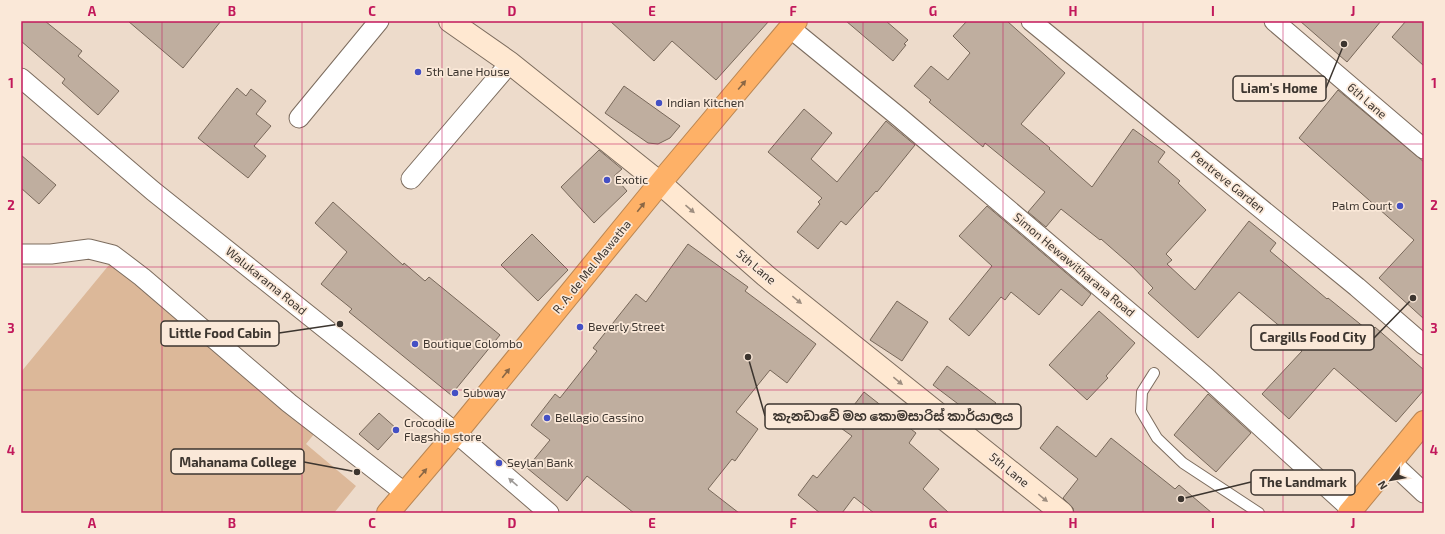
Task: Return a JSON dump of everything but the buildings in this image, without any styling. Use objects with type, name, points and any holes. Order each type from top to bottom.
[{"type":"highway","name":"R. A. de Mel Mawatha","points":[[388,513],[456,433],[660,183],[793,24]]},
{"type":"highway","points":[[1351,511],[1424,422]]},
{"type":"main road","name":"5th Lane","points":[[450,21],[510,63],[660,183],[772,281],[1062,513]]},
{"type":"street","points":[[299,118],[378,21]]},
{"type":"street","name":"Pentreve Garden","points":[[1031,21],[1357,287],[1424,344]]},
{"type":"street","name":"6th Lane","points":[[1274,21],[1424,148]]},
{"type":"street","name":"Simon Hewawitharana Road","points":[[793,24],[905,122],[1206,377],[1351,511]]},
{"type":"street","points":[[411,179],[510,63]]},
{"type":"street","name":"Walukarama Road","points":[[21,78],[153,191],[456,433],[549,513]]},
{"type":"street","points":[[21,254],[51,254],[89,249],[113,255],[142,277],[289,403],[405,493]]},
{"type":"street","points":[[1391,462],[1424,493]]},
{"type":"lane","points":[[1154,373],[1142,392],[1141,411],[1157,438],[1183,463],[1259,513]]},
{"type":"shaded area","points":[[118,254],[323,423],[306,444],[356,486],[334,513],[21,513],[21,372]]},
{"type":"place","name":"Liam's Home","points":[[1344,44]]},
{"type":"place","name":"5th Lane House","points":[[418,72]]},
{"type":"place","name":"Indian Kitchen","points":[[659,103]]},
{"type":"place","name":"Exotic","points":[[607,180]]},
{"type":"place","name":"Palm Court","points":[[1400,206]]},
{"type":"place","name":"Cargills Food City","points":[[1413,298]]},
{"type":"place","name":"Little Food Cabin","points":[[340,324]]},
{"type":"place","name":"Beverly Street","points":[[580,327]]},
{"type":"place","name":"Boutique Colombo","points":[[415,344]]},
{"type":"place","name":"කැනඩාවේ මහ කොමසාරිස් කාර්යාලය","points":[[748,357]]},
{"type":"place","name":"Subway","points":[[455,393]]},
{"type":"place","name":"Bellagio Cassino","points":[[547,418]]},
{"type":"place","name":"Crocodile Flagship store","points":[[396,430]]},
{"type":"place","name":"Seylan Bank","points":[[499,463]]},
{"type":"place","name":"Mahanama College","points":[[357,472]]},
{"type":"place","name":"The Landmark","points":[[1181,499]]}]
